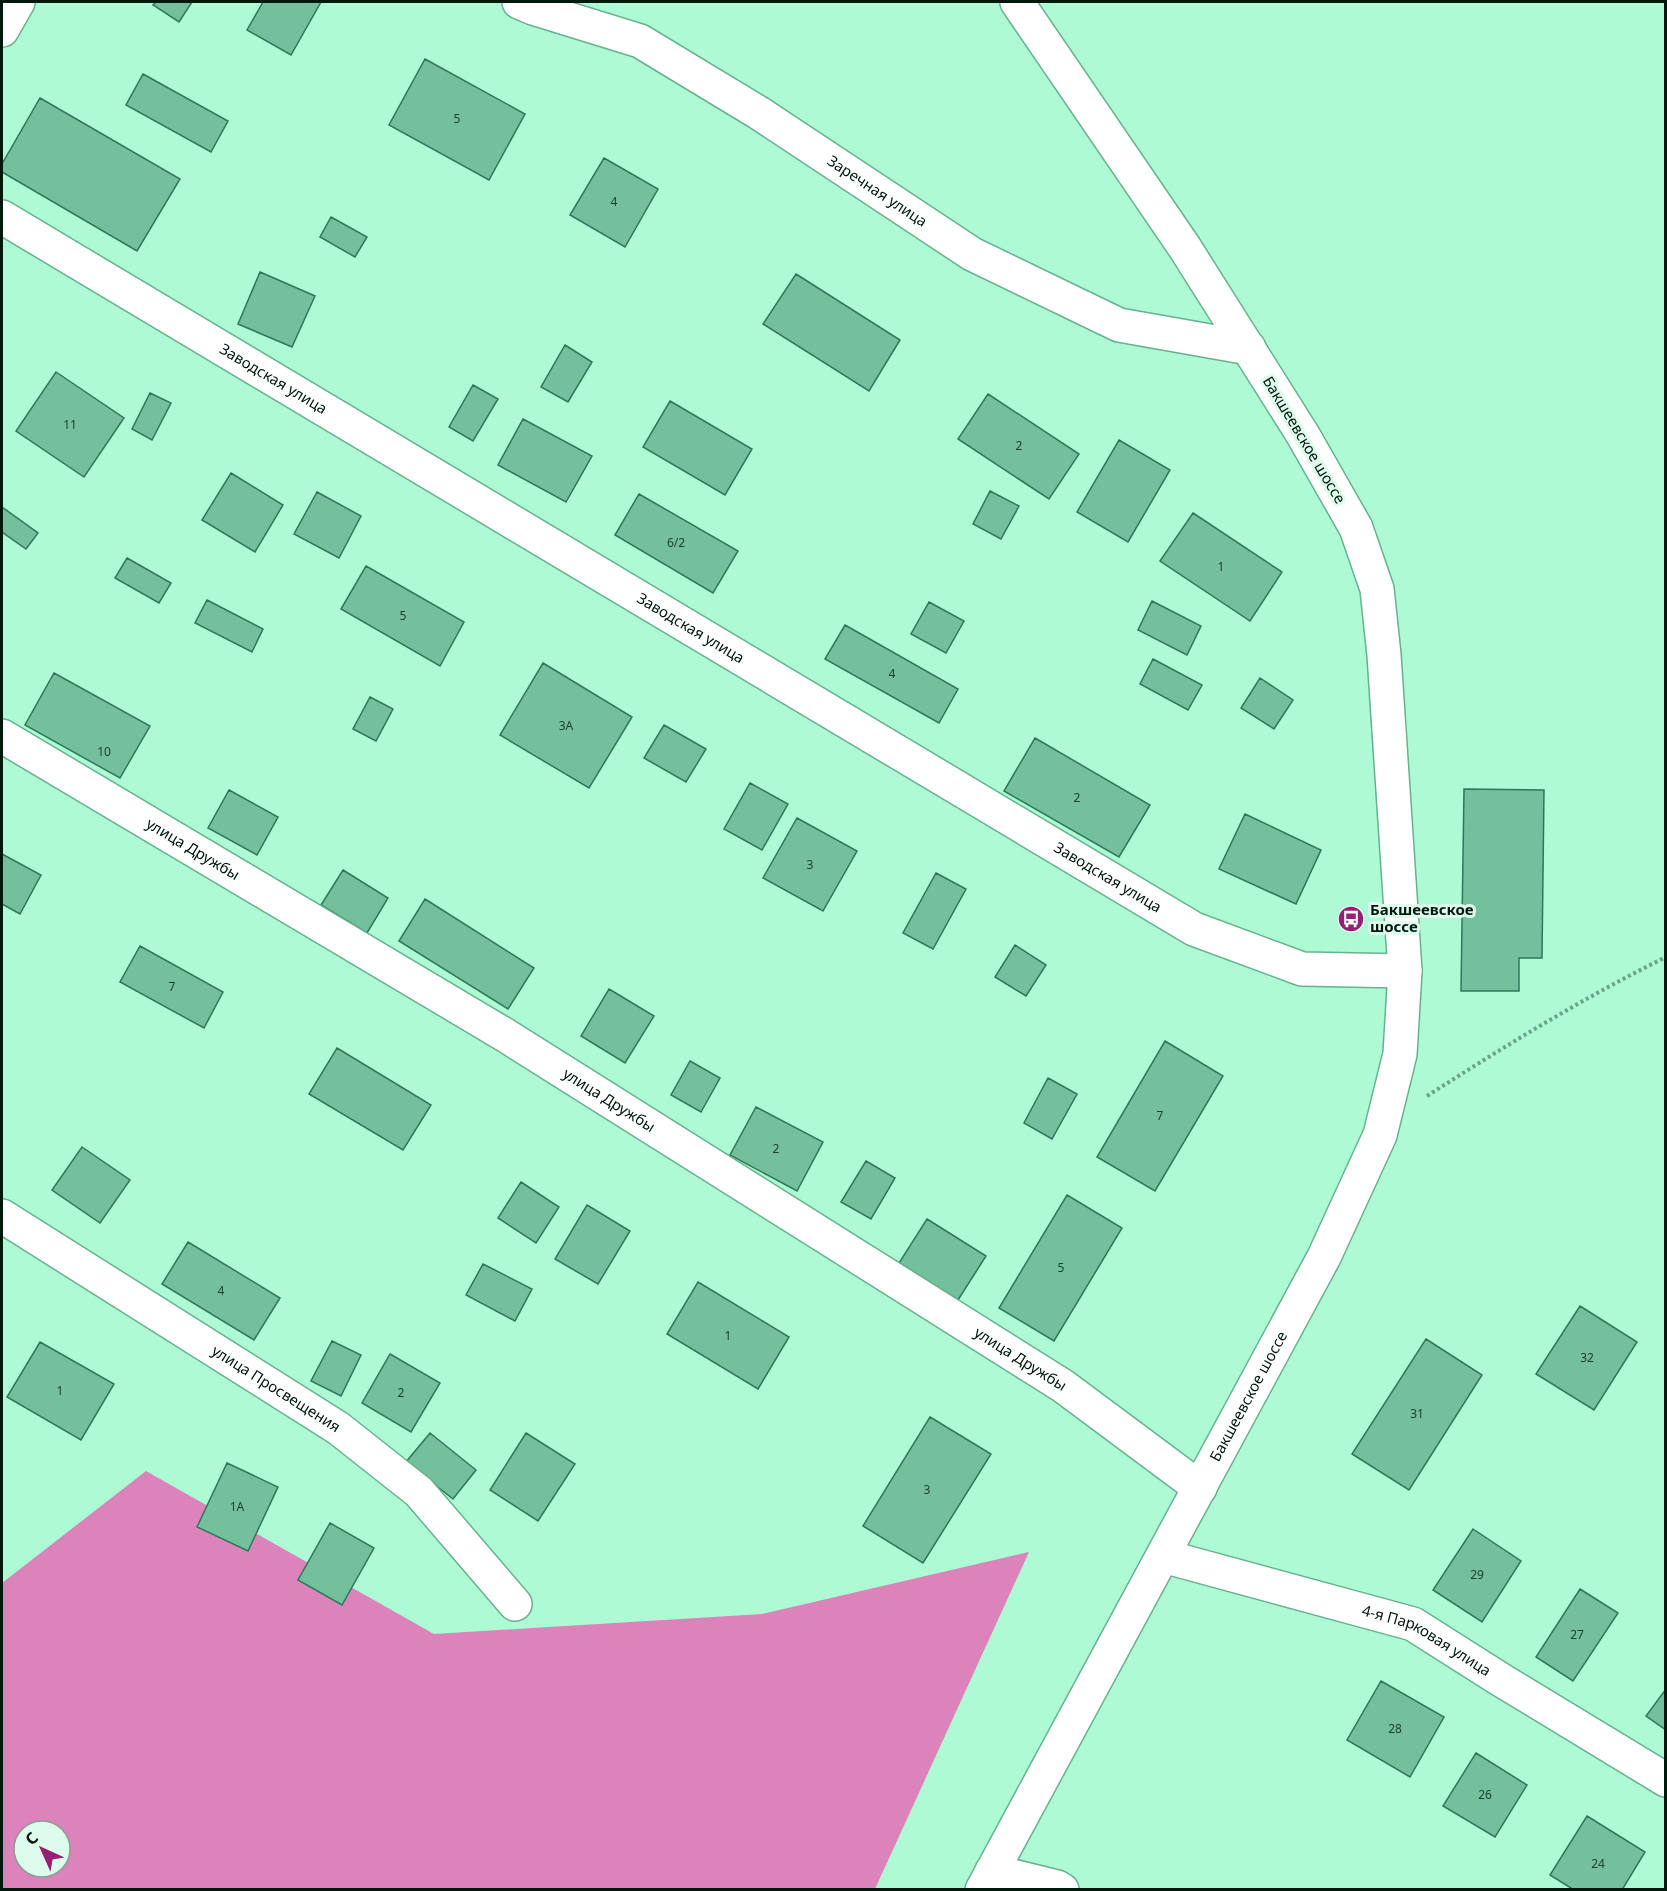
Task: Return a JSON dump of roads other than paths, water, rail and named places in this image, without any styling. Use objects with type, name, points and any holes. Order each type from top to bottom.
[{"type":"street","points":[[2,30],[18,2]]},
{"type":"street","name":"Заречная улица","points":[[519,2],[640,41],[759,113],[972,254],[1119,325],[1248,348]]},
{"type":"street","name":"Бакшеевское шоссе","points":[[987,1880],[1324,1257],[1380,1135],[1400,1054],[1405,971],[1377,589],[1356,528],[1303,435],[1185,248],[1017,2]]},
{"type":"street","name":"Заводская улица","points":[[2,217],[1194,929],[1302,969],[1405,971]]},
{"type":"street","name":"улица Дружбы","points":[[2,736],[505,1035],[1063,1386],[1200,1488]]},
{"type":"street","name":"улица Просвещения","points":[[2,1216],[338,1428],[419,1492],[515,1604]]},
{"type":"street","name":"4-я Парковая улица","points":[[1163,1556],[1413,1624],[1665,1780]]},
{"type":"street","points":[[987,1880],[1058,1887],[1062,1890]]},
{"type":"place","name":"Бакшеевское шоссе","points":[[1351,919]]}]
